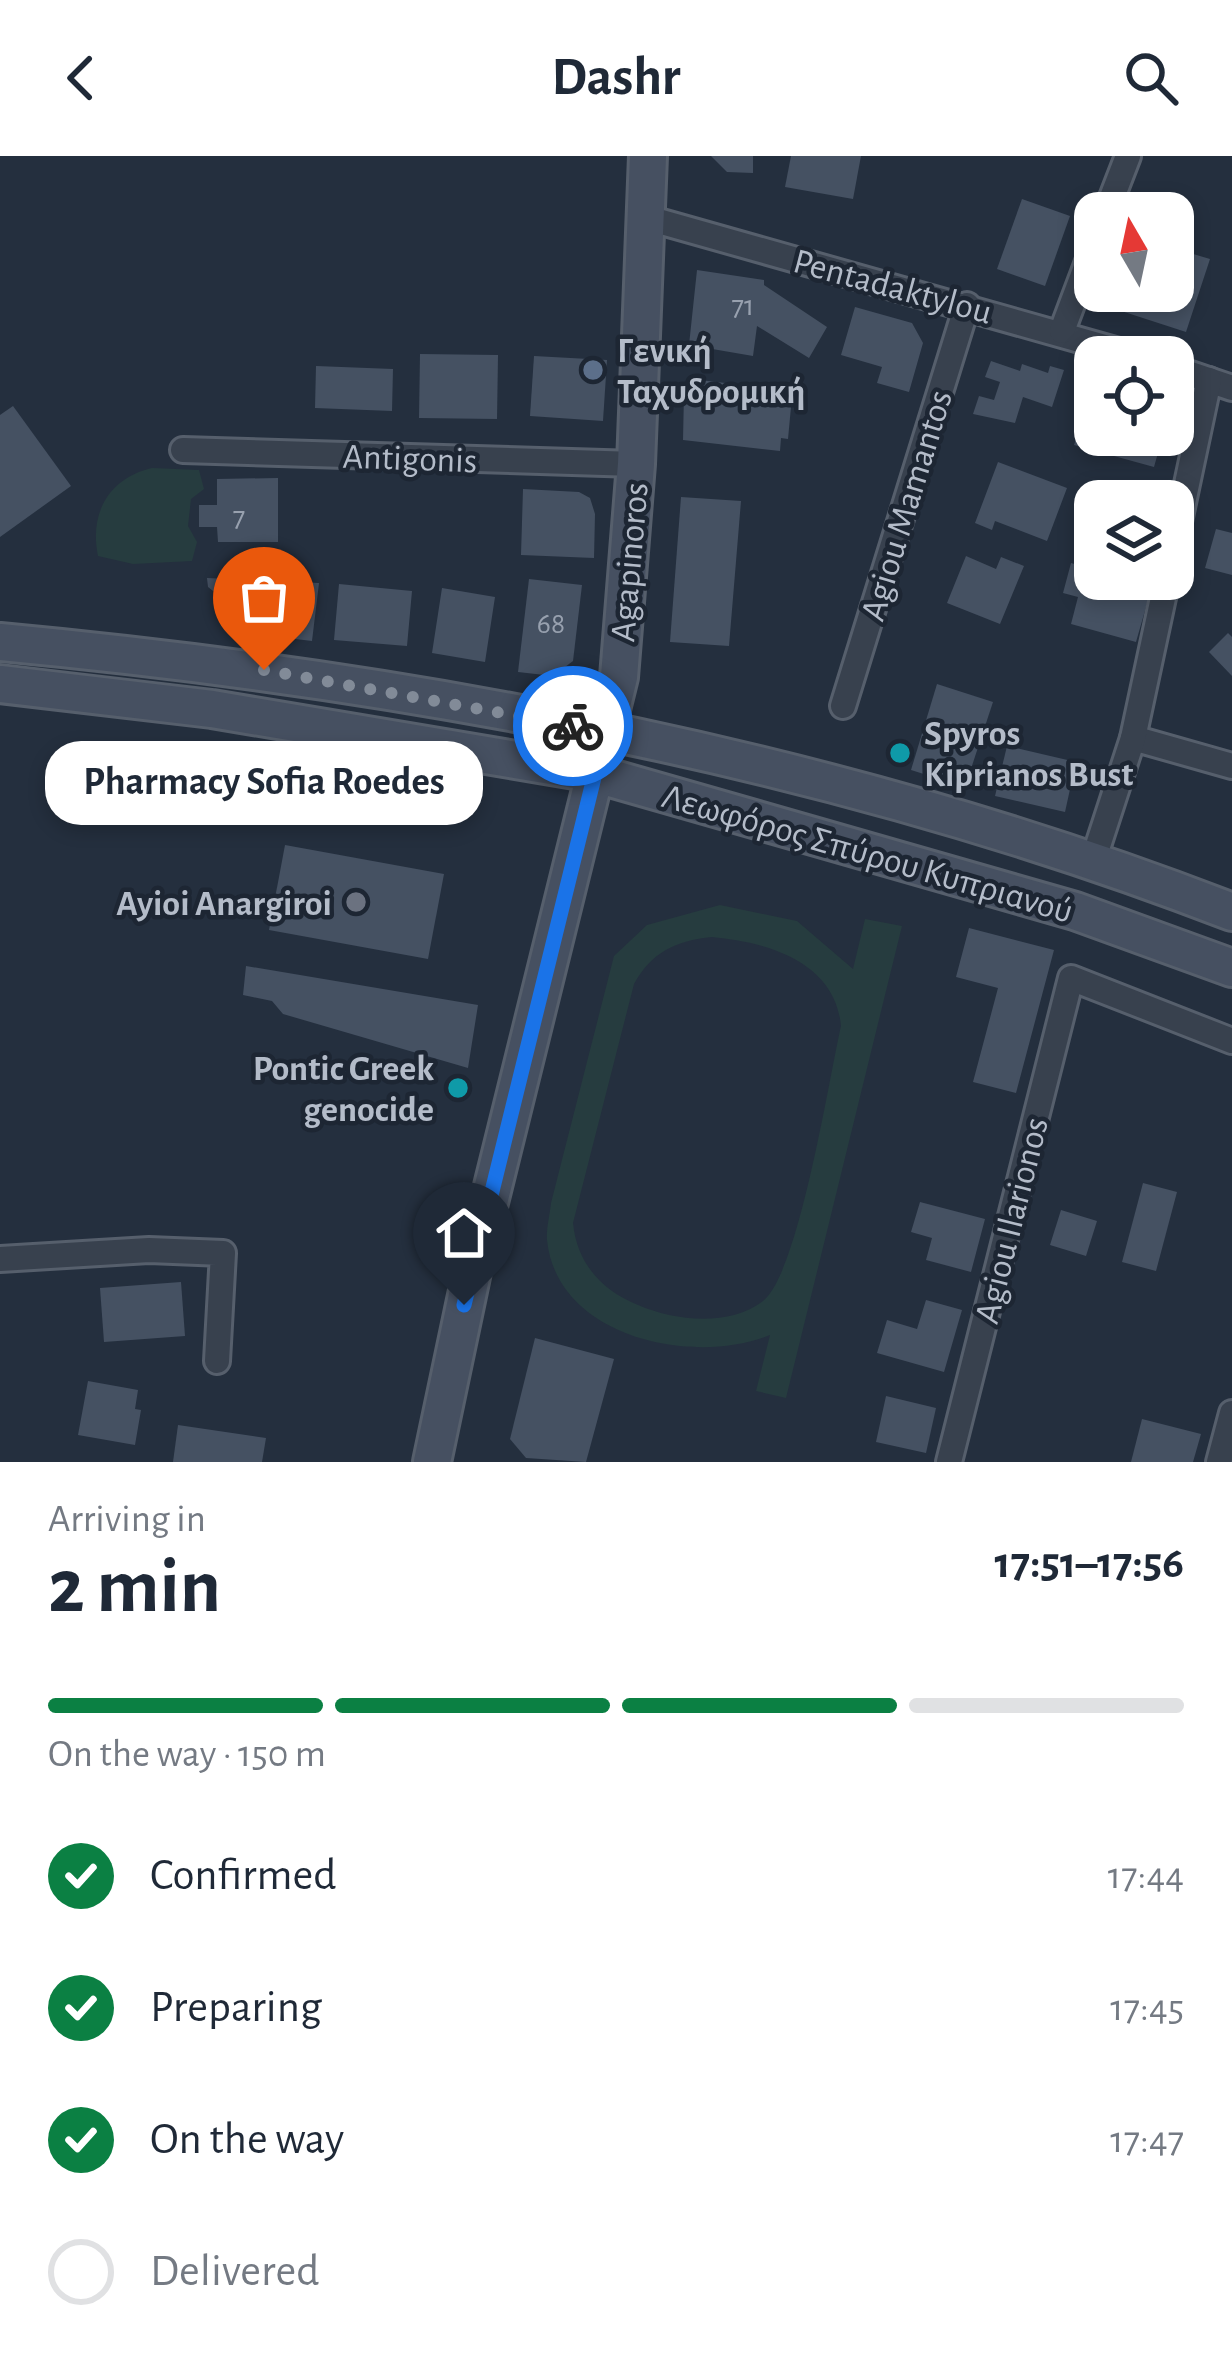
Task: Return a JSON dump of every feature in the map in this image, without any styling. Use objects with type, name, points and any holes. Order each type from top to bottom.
[{"type":"main road","name":"Agapinoros","points":[[430,1458],[619,677],[636,464],[648,156]]},
{"type":"main road","name":"Λεωφόρος Σπύρου Κυπριανού","points":[[0,642],[223,663],[605,733],[812,779],[1094,858],[1232,912]]},
{"type":"main road","name":"Λεωφόρος Σπύρου Κυπριανού","points":[[0,684],[212,709],[593,773],[1075,910],[1232,968]]},
{"type":"street","points":[[1114,192],[1128,156]]},
{"type":"street","name":"Pentadaktylou","points":[[644,217],[1077,336]]},
{"type":"street","points":[[1062,331],[1074,299]]},
{"type":"street","name":"Agiou Mamantos","points":[[843,706],[967,304]]},
{"type":"street","points":[[1193,480],[1221,384]]},
{"type":"street","name":"Antigonis","points":[[183,450],[636,464]]},
{"type":"street","points":[[1094,858],[1133,738],[1163,600]]},
{"type":"street","points":[[1133,738],[1232,766]]},
{"type":"street","name":"Agiou Ilarionos","points":[[950,1462],[1071,978],[1232,1041]]},
{"type":"street","points":[[0,1259],[149,1250],[223,1253],[217,1361]]},
{"type":"street","points":[[1219,1462],[1232,1413]]},
{"type":"green space","points":[[152,468],[199,470],[204,489],[191,499],[188,526],[197,542],[192,561],[133,564],[98,556],[97,526],[106,500],[124,480]]},
{"type":"green space","points":[[720,905],[797,921],[853,969],[865,919],[902,926],[786,1398],[756,1391],[770,1335],[705,1347],[634,1336],[602,1322],[576,1301],[556,1274],[547,1240],[551,1203],[614,956],[647,925]],"holes":[[[712,937],[754,944],[795,959],[826,985],[841,1026],[800,1215],[776,1283],[763,1301],[749,1309],[702,1319],[638,1305],[602,1283],[580,1251],[573,1223],[634,984],[657,956],[676,945]]]},
{"type":"building","points":[[711,156],[753,156],[753,173],[727,172]]},
{"type":"building","points":[[791,156],[861,156],[853,199],[785,187]]},
{"type":"building","points":[[1022,199],[1070,216],[1045,286],[997,269]]},
{"type":"building","points":[[1194,254],[1210,259],[1194,308]]},
{"type":"building","points":[[697,270],[764,280],[764,285],[827,327],[809,358],[757,326],[753,356],[689,345]]},
{"type":"building","points":[[855,307],[912,323],[923,343],[909,392],[877,383],[882,367],[841,355]]},
{"type":"building","points":[[1124,312],[1193,312],[1186,332]]},
{"type":"building","points":[[420,354],[498,355],[497,419],[419,418]]},
{"type":"building","points":[[534,356],[607,360],[603,421],[530,416]]},
{"type":"building","points":[[991,361],[1020,371],[1022,364],[1048,373],[1050,366],[1064,370],[1052,407],[1023,397],[1015,423],[973,414],[979,396],[994,400],[1000,382],[985,377]]},
{"type":"building","points":[[316,366],[393,369],[392,411],[315,408]]},
{"type":"building","points":[[691,379],[786,390],[784,406],[791,407],[788,439],[781,438],[780,451],[683,440],[684,393],[689,394]]},
{"type":"building","points":[[13,406],[71,486],[0,537],[0,415]]},
{"type":"building","points":[[1114,456],[1157,456],[1154,467]]},
{"type":"building","points":[[998,462],[1067,488],[1047,541],[995,521],[992,530],[975,523]]},
{"type":"building","points":[[278,478],[278,542],[218,542],[217,527],[199,527],[199,505],[217,505],[217,479]]},
{"type":"building","points":[[523,489],[579,492],[590,498],[595,514],[594,558],[521,555]]},
{"type":"building","points":[[681,497],[741,501],[729,646],[670,642]]},
{"type":"building","points":[[1216,529],[1232,533],[1232,575],[1205,568]]},
{"type":"building","points":[[966,556],[996,569],[1001,557],[1024,566],[1000,624],[947,603]]},
{"type":"building","points":[[1071,563],[1074,564],[1074,596],[1063,593]]},
{"type":"building","points":[[207,578],[319,583],[312,641],[245,633],[248,602],[227,602],[208,587]]},
{"type":"building","points":[[529,579],[582,585],[573,661],[553,676],[518,672]]},
{"type":"building","points":[[339,584],[412,591],[407,646],[334,640]]},
{"type":"building","points":[[442,588],[495,597],[485,662],[432,653]]},
{"type":"building","points":[[1077,600],[1148,600],[1136,642],[1071,624]]},
{"type":"building","points":[[1228,633],[1232,637],[1232,676],[1209,652]]},
{"type":"building","points":[[937,684],[993,702],[965,787],[911,770]]},
{"type":"building","points":[[1007,746],[1076,762],[1065,812],[995,796]]},
{"type":"building","name":"Ayioi Anargiroi","points":[[285,845],[444,874],[428,959],[269,930]]},
{"type":"building","points":[[969,928],[1054,950],[1016,1093],[973,1082],[998,988],[956,977]]},
{"type":"building","points":[[246,966],[478,1005],[468,1068],[283,1014],[272,1001],[243,995]]},
{"type":"building","points":[[1143,1183],[1177,1192],[1156,1271],[1122,1262]]},
{"type":"building","points":[[920,1202],[985,1219],[971,1272],[926,1260],[932,1238],[911,1232]]},
{"type":"building","points":[[1061,1210],[1097,1221],[1086,1256],[1050,1245]]},
{"type":"building","points":[[181,1282],[185,1336],[104,1342],[100,1288]]},
{"type":"building","points":[[926,1300],[962,1310],[944,1372],[877,1353],[887,1320],[917,1329]]},
{"type":"building","points":[[535,1338],[614,1359],[586,1462],[526,1458],[510,1439]]},
{"type":"building","points":[[88,1381],[138,1390],[135,1409],[141,1410],[135,1445],[78,1435]]},
{"type":"building","points":[[886,1396],[936,1408],[926,1453],[876,1442]]},
{"type":"building","points":[[1142,1419],[1201,1434],[1193,1462],[1131,1462]]},
{"type":"building","points":[[178,1425],[266,1438],[262,1462],[173,1462]]},
{"type":"way so far","points":[[264,670],[573,726]]},
{"type":"place","name":"Γενική Ταχυδρομική","points":[[593,370]]},
{"type":"place","name":"Pharmacy Sofia Roedes","points":[[264,670]]},
{"type":"place","name":"Spyros Kiprianos Bust","points":[[900,753]]},
{"type":"place","name":"Ayioi Anargiroi","points":[[356,902]]},
{"type":"place","name":"Pontic Greek genocide","points":[[458,1088]]},
{"type":"route","points":[[464,1305],[605,733],[573,726]]}]
